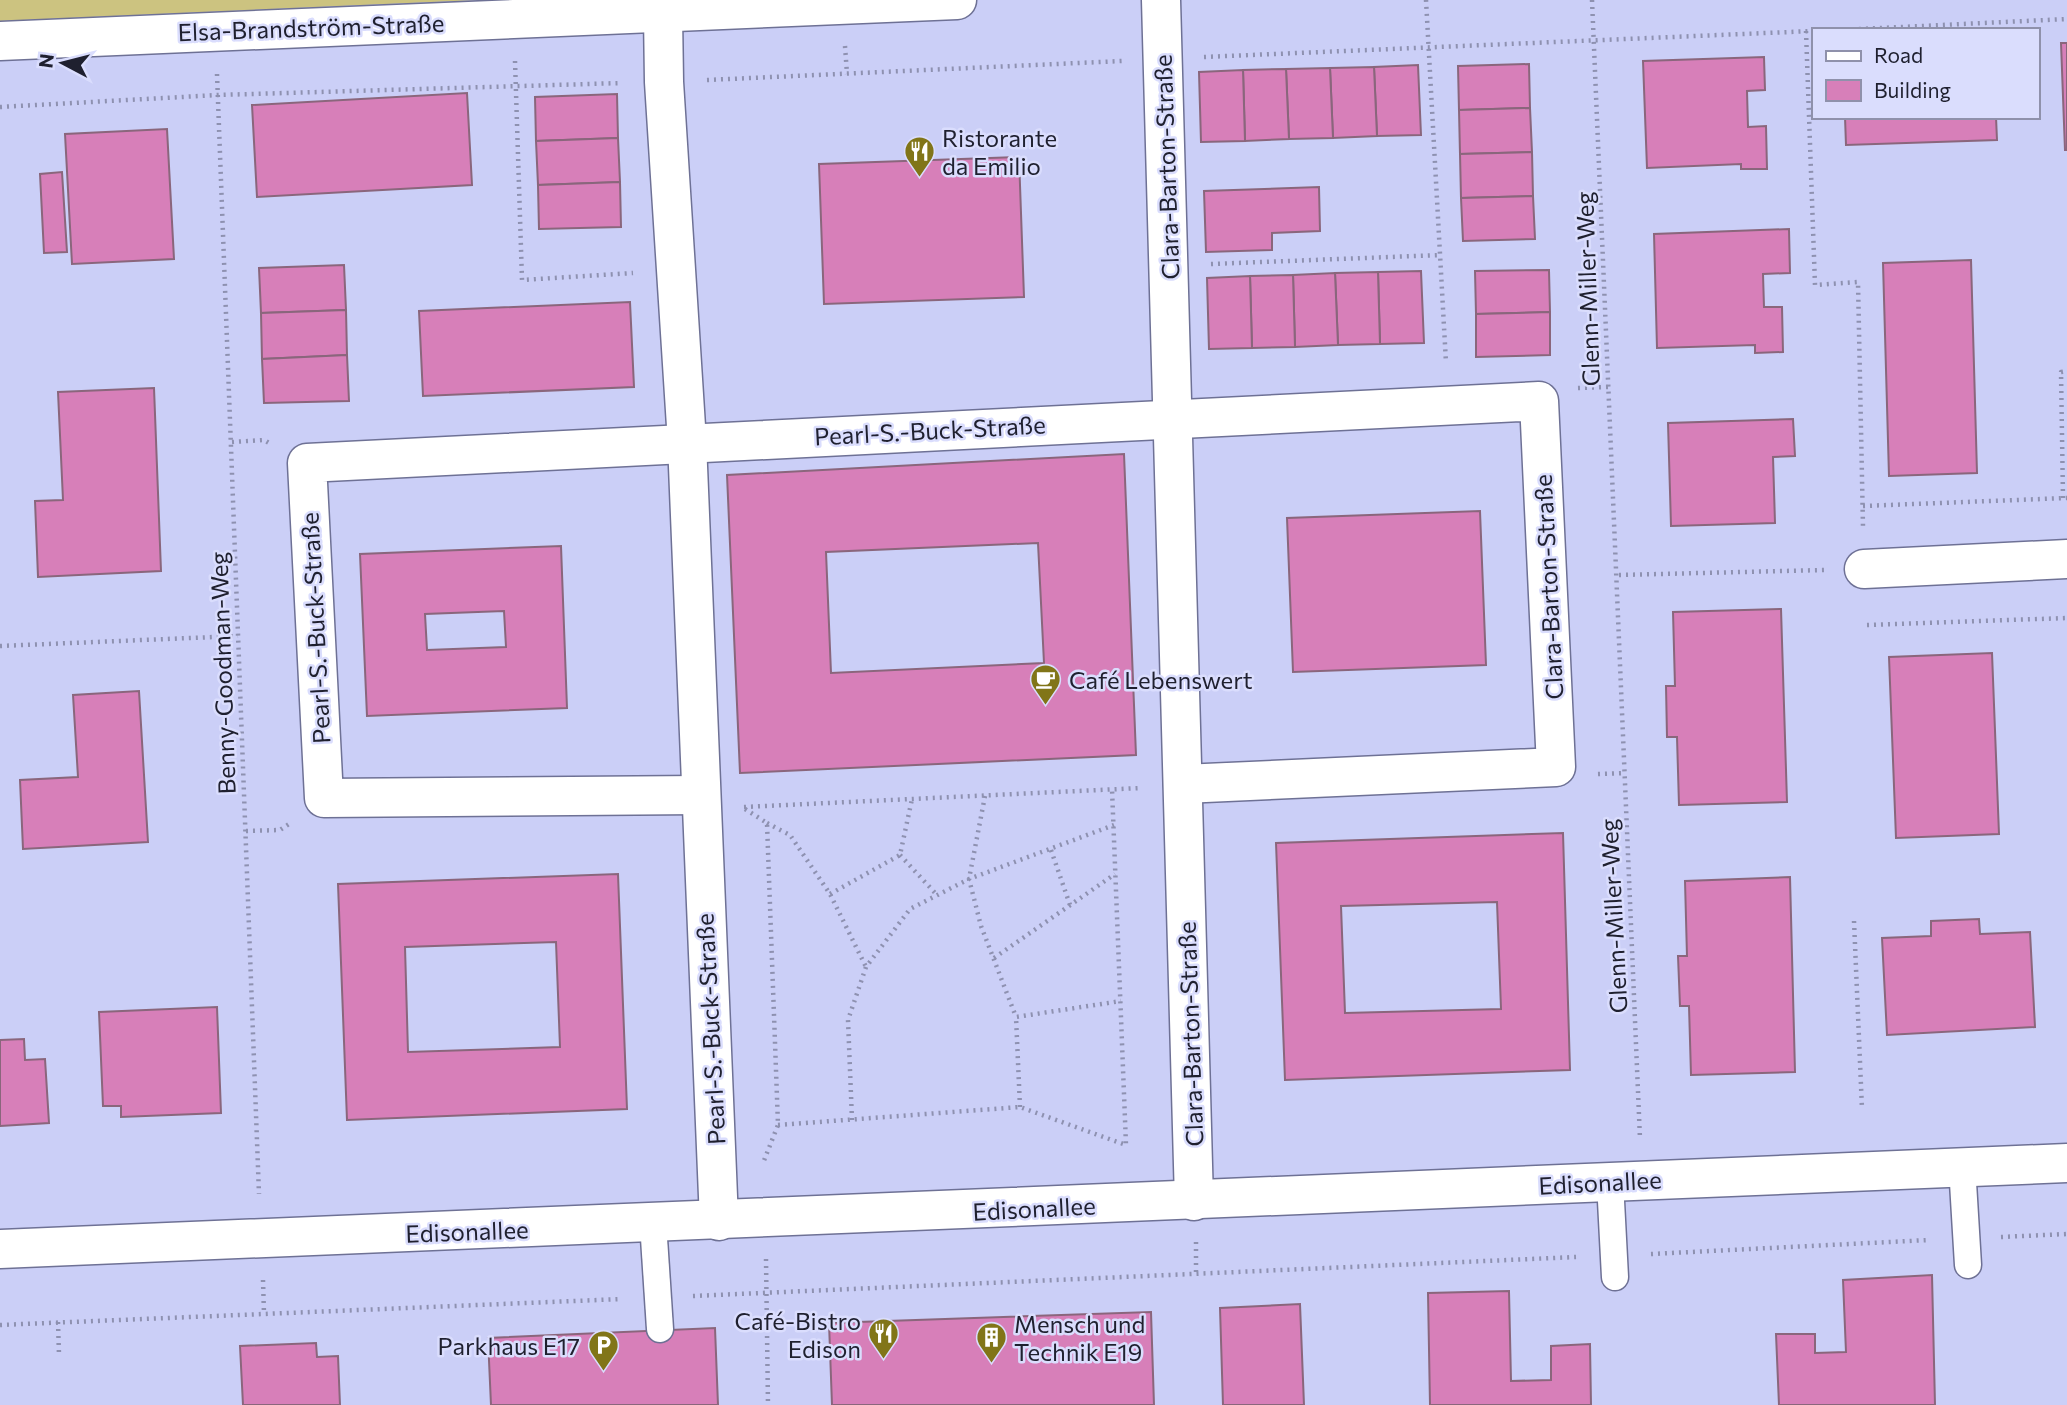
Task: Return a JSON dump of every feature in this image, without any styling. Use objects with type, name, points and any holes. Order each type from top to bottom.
[{"type":"street","name":"Elsa-Brandström-Straße","points":[[0,40],[515,18],[663,15],[957,0]]},
{"type":"street","name":"Clara-Barton-Straße","points":[[1161,0],[1195,1200]]},
{"type":"street","name":"Pearl-S.-Buck-Straße","points":[[663,15],[664,82],[687,442],[719,1221]]},
{"type":"street","name":"Clara-Barton-Straße","points":[[1172,417],[1539,401],[1556,766],[1183,784]]},
{"type":"street","name":"Pearl-S.-Buck-Straße","points":[[700,795],[324,798],[307,463],[1172,417]]},
{"type":"street","points":[[1864,569],[2067,559]]},
{"type":"street","name":"Edisonallee","points":[[0,1249],[766,1220],[2067,1163]]},
{"type":"lane","points":[[1962,1166],[1968,1265]]},
{"type":"lane","points":[[1614,1266],[1626,1181]]},
{"type":"lane","points":[[653,1223],[660,1329]]},
{"type":"path","points":[[1426,0],[1447,405]]},
{"type":"path","name":"Glenn-Miller-Weg","points":[[1592,0],[1619,575],[1626,1181]]},
{"type":"path","points":[[515,18],[522,280],[677,270]]},
{"type":"path","points":[[1880,28],[2067,19]]},
{"type":"path","name":"Benny-Goodman-Weg","points":[[215,31],[264,1314]]},
{"type":"path","points":[[1619,575],[1864,569],[1858,282],[1815,285],[1805,31]]},
{"type":"path","points":[[0,107],[218,95],[664,82],[1812,31]]},
{"type":"path","points":[[1168,266],[1441,255]]},
{"type":"path","points":[[1863,506],[2065,498],[2061,372],[2067,371]]},
{"type":"path","points":[[1867,625],[2067,618]]},
{"type":"path","points":[[0,646],[238,636]]},
{"type":"path","points":[[743,808],[1183,784]]},
{"type":"path","points":[[778,1125],[1020,1107],[1126,1144],[1112,789]]},
{"type":"path","points":[[700,795],[743,808],[790,835],[830,894],[866,967]]},
{"type":"path","points":[[985,796],[970,879],[981,926],[1016,1017],[1020,1107]]},
{"type":"path","points":[[830,894],[900,855],[912,799]]},
{"type":"path","points":[[767,823],[778,1125],[763,1159],[768,1405]]},
{"type":"path","points":[[852,1120],[848,1020],[866,967],[911,909],[970,879],[1114,825]]},
{"type":"path","points":[[1051,850],[1070,905]]},
{"type":"path","points":[[900,855],[937,895]]},
{"type":"path","points":[[993,958],[1115,874]]},
{"type":"path","points":[[1854,921],[1861,1109]]},
{"type":"path","points":[[1016,1017],[1121,1001]]},
{"type":"path","points":[[0,1325],[766,1293],[1614,1266],[1966,1238],[2067,1234]]},
{"type":"path","points":[[58,1322],[59,1355]]},
{"type":"shaded area","points":[[0,0],[479,0],[0,21]]},
{"type":"building","points":[[2061,43],[2067,43],[2067,150],[2065,150]]},
{"type":"building","points":[[1764,57],[1765,90],[1747,91],[1748,127],[1766,126],[1767,169],[1741,169],[1741,164],[1647,168],[1643,61]]},
{"type":"building","points":[[1529,64],[1530,108],[1459,110],[1458,66]]},
{"type":"building","points":[[1418,65],[1421,135],[1377,136],[1374,67]]},
{"type":"building","points":[[1374,67],[1377,136],[1333,138],[1330,68]]},
{"type":"building","points":[[1330,68],[1333,138],[1289,139],[1286,69]]},
{"type":"building","points":[[1286,69],[1289,139],[1245,141],[1243,70]]},
{"type":"building","points":[[1243,70],[1245,141],[1201,142],[1199,72]]},
{"type":"building","points":[[467,93],[472,185],[257,197],[252,105]]},
{"type":"building","points":[[617,94],[618,138],[536,141],[535,97]]},
{"type":"building","points":[[1530,108],[1532,152],[1460,154],[1459,110]]},
{"type":"building","points":[[1845,119],[1996,119],[1997,140],[1846,145]]},
{"type":"building","points":[[167,129],[174,259],[72,264],[65,134]]},
{"type":"building","points":[[618,138],[620,182],[538,185],[536,141]]},
{"type":"building","points":[[1532,152],[1533,196],[1461,198],[1460,154]]},
{"type":"building","points":[[1019,157],[1024,297],[824,304],[819,164]]},
{"type":"building","points":[[62,172],[67,252],[44,253],[40,174]]},
{"type":"building","points":[[620,182],[621,227],[539,229],[538,185]]},
{"type":"building","points":[[1319,187],[1320,231],[1272,233],[1272,250],[1206,252],[1204,191]]},
{"type":"building","points":[[1533,196],[1535,239],[1463,241],[1461,198]]},
{"type":"building","points":[[1789,229],[1790,273],[1763,274],[1764,307],[1782,307],[1783,352],[1755,353],[1755,345],[1657,348],[1654,234]]},
{"type":"building","points":[[1971,260],[1977,473],[1889,476],[1883,263]]},
{"type":"building","points":[[344,265],[346,310],[261,313],[259,268]]},
{"type":"building","points":[[1549,270],[1550,312],[1476,314],[1475,271]]},
{"type":"building","points":[[1421,271],[1424,343],[1380,344],[1378,272]]},
{"type":"building","points":[[1378,272],[1380,344],[1338,345],[1335,273]]},
{"type":"building","points":[[1335,273],[1338,345],[1295,347],[1293,275]]},
{"type":"building","points":[[1293,275],[1295,347],[1252,348],[1250,276]]},
{"type":"building","points":[[1250,276],[1252,348],[1209,349],[1207,278]]},
{"type":"building","points":[[630,302],[634,387],[423,396],[419,311]]},
{"type":"building","points":[[346,310],[347,355],[262,359],[261,313]]},
{"type":"building","points":[[1550,312],[1550,355],[1476,357],[1476,314]]},
{"type":"building","points":[[347,355],[349,401],[264,403],[262,359]]},
{"type":"building","points":[[154,388],[161,571],[38,577],[35,501],[63,500],[58,392]]},
{"type":"building","points":[[1793,419],[1795,456],[1773,457],[1775,523],[1671,526],[1668,423]]},
{"type":"building","points":[[1124,454],[1136,755],[740,773],[727,475]],"holes":[[[1038,543],[1044,663],[831,673],[826,552]]]},
{"type":"building","points":[[1480,511],[1486,665],[1293,672],[1287,518]]},
{"type":"building","points":[[561,546],[567,708],[367,716],[360,554]],"holes":[[[504,611],[506,647],[427,650],[425,614]]]},
{"type":"building","points":[[1781,609],[1787,802],[1679,805],[1677,737],[1667,737],[1666,686],[1675,686],[1673,612]]},
{"type":"building","points":[[1992,653],[1999,834],[1896,838],[1889,657]]},
{"type":"building","points":[[139,691],[148,842],[23,849],[20,780],[78,777],[73,695]]},
{"type":"building","points":[[1563,833],[1570,1070],[1285,1080],[1276,843]],"holes":[[[1497,902],[1501,1009],[1345,1013],[1341,906]]]},
{"type":"building","points":[[618,874],[627,1109],[347,1120],[338,884]],"holes":[[[556,942],[560,1047],[408,1052],[405,947]]]},
{"type":"building","points":[[1790,877],[1795,1072],[1691,1075],[1689,1006],[1680,1006],[1678,956],[1687,956],[1685,881]]},
{"type":"building","points":[[1979,919],[1980,934],[2030,932],[2035,1027],[1887,1035],[1882,938],[1931,936],[1931,921]]},
{"type":"building","points":[[217,1007],[221,1113],[121,1117],[121,1106],[103,1106],[99,1012]]},
{"type":"building","points":[[24,1039],[25,1060],[45,1059],[49,1123],[0,1126],[0,1040]]},
{"type":"building","points":[[1932,1275],[1935,1405],[1779,1405],[1776,1334],[1815,1334],[1815,1353],[1846,1352],[1843,1280]]},
{"type":"building","points":[[1509,1291],[1511,1381],[1551,1380],[1551,1346],[1590,1344],[1591,1405],[1430,1405],[1428,1293]]},
{"type":"building","points":[[1300,1304],[1304,1405],[1223,1405],[1220,1308]]},
{"type":"building","name":"Mensch und Technik E19","points":[[1151,1312],[1154,1405],[832,1405],[829,1323]]},
{"type":"building","name":"Parkhaus E17","points":[[715,1328],[718,1405],[491,1405],[488,1338]]},
{"type":"building","points":[[316,1343],[317,1357],[338,1356],[340,1405],[243,1405],[240,1346]]},
{"type":"place","name":"Ristorante da Emilio","points":[[919,178]]},
{"type":"place","name":"Café Lebenswert","points":[[1046,706]]},
{"type":"place","name":"Café-Bistro Edison","points":[[884,1361]]},
{"type":"place","name":"Mensch und Technik E19","points":[[991,1364]]},
{"type":"place","name":"Parkhaus E17","points":[[603,1372]]}]
